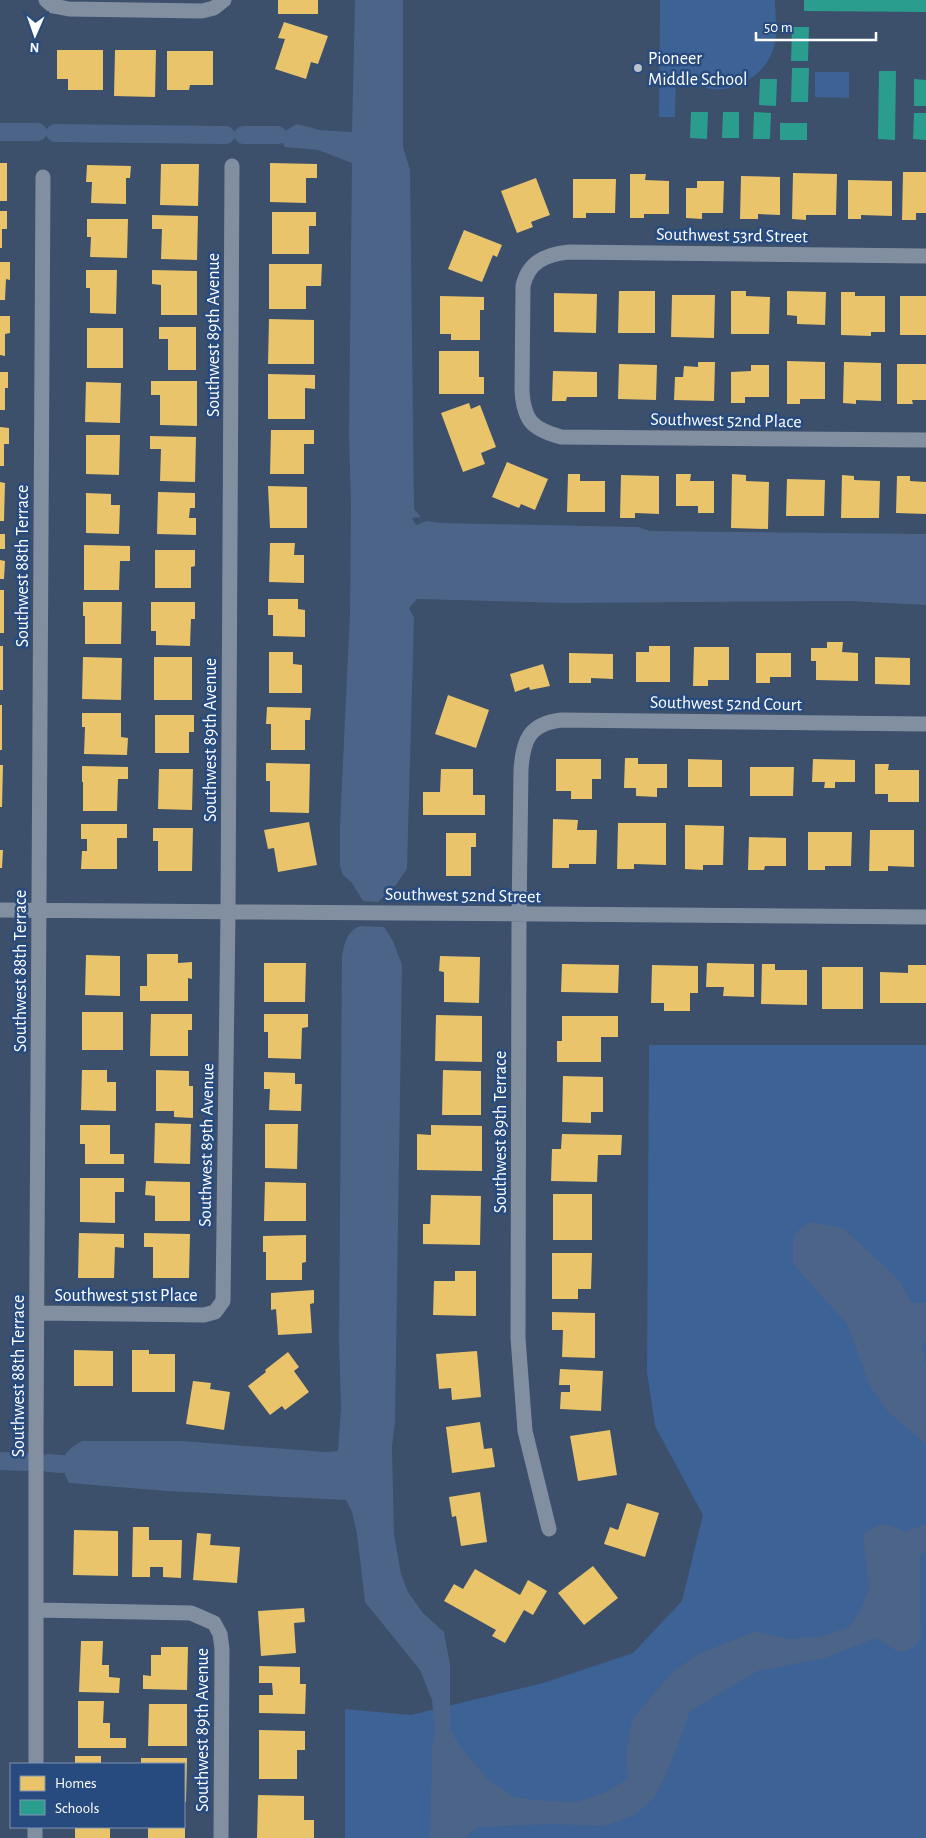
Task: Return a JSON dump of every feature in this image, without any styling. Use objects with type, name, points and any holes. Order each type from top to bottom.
[{"type":"street","points":[[47,1],[53,6],[69,9],[202,11],[214,8],[224,0]]},
{"type":"street","name":"Southwest 89th Avenue","points":[[215,1312],[222,1302],[228,912],[232,166]]},
{"type":"street","name":"Southwest 88th Terrace","points":[[36,1763],[43,177]]},
{"type":"street","name":"Southwest 53rd Street","points":[[530,422],[523,404],[522,392],[523,286],[525,276],[531,267],[550,254],[569,252],[926,256]]},
{"type":"street","name":"Southwest 52nd Place","points":[[530,422],[546,433],[561,437],[926,440]]},
{"type":"street","name":"Southwest 52nd Court","points":[[529,734],[540,725],[561,720],[926,724]]},
{"type":"street","name":"Southwest 89th Terrace","points":[[529,734],[522,756],[518,915],[518,1338],[525,1431],[548,1529]]},
{"type":"street","name":"Southwest 52nd Street","points":[[0,910],[926,917]]},
{"type":"street","name":"Southwest 51st Place","points":[[37,1313],[204,1315],[215,1312]]},
{"type":"street","name":"Southwest 89th Avenue","points":[[37,1610],[191,1613],[214,1623],[220,1634],[222,1649],[221,1838]]},
{"type":"shaded area","points":[[355,0],[403,0],[403,147],[410,170],[414,509],[421,517],[412,518],[416,525],[427,521],[442,523],[638,527],[650,531],[926,534],[926,605],[848,601],[567,603],[417,599],[409,608],[414,618],[407,869],[396,885],[378,902],[363,901],[352,883],[343,875],[340,866],[340,826],[350,613],[351,503],[349,435],[352,163],[318,150],[285,147],[278,135],[297,124],[320,130],[352,132]]},
{"type":"shaded area","points":[[660,0],[775,0],[776,35],[774,47],[765,65],[758,73],[741,84],[721,89],[706,88],[676,73],[675,117],[659,117]]},
{"type":"shaded area","points":[[815,72],[849,72],[849,98],[815,97]]},
{"type":"shaded area","points":[[360,926],[384,927],[393,941],[402,965],[395,1421],[392,1447],[394,1534],[401,1574],[408,1592],[423,1613],[444,1632],[450,1665],[450,1729],[461,1748],[488,1779],[513,1797],[546,1801],[576,1802],[604,1793],[628,1779],[626,1754],[632,1720],[673,1671],[699,1654],[756,1631],[786,1639],[819,1637],[849,1627],[862,1607],[869,1588],[863,1534],[883,1525],[888,1525],[905,1532],[926,1524],[926,1552],[920,1554],[921,1638],[914,1647],[903,1652],[893,1649],[876,1638],[825,1658],[758,1671],[690,1711],[667,1773],[654,1798],[633,1816],[603,1826],[553,1824],[478,1827],[465,1838],[430,1838],[432,1749],[435,1733],[432,1700],[420,1670],[365,1602],[357,1534],[352,1512],[346,1500],[166,1491],[69,1483],[63,1469],[66,1454],[82,1441],[182,1441],[326,1452],[338,1451],[341,1409],[339,1341],[342,957],[349,935]]},
{"type":"shaded area","points":[[649,1045],[926,1045],[926,1838],[345,1838],[345,1709],[411,1715],[543,1683],[633,1653],[682,1601],[703,1515],[655,1426],[647,1372]]},
{"type":"shaded area","points":[[810,1222],[843,1228],[899,1280],[911,1302],[926,1303],[926,1342],[922,1346],[926,1364],[926,1444],[888,1412],[871,1388],[847,1324],[793,1264],[793,1241],[796,1232]]},
{"type":"building: Homes","points":[[278,0],[318,0],[318,14],[278,14]]},
{"type":"building: Homes","points":[[284,22],[328,36],[318,64],[311,62],[306,79],[275,69],[285,39],[278,38]]},
{"type":"building: Homes","points":[[57,50],[103,50],[103,90],[68,90],[68,79],[57,79]]},
{"type":"building: Homes","points":[[115,50],[156,50],[155,97],[114,96]]},
{"type":"building: Homes","points":[[167,51],[213,51],[213,85],[190,85],[189,90],[167,90]]},
{"type":"building: Homes","points":[[0,163],[7,163],[7,201],[0,201]]},
{"type":"building: Homes","points":[[270,163],[317,164],[317,178],[306,178],[306,203],[270,202]]},
{"type":"building: Homes","points":[[161,164],[199,164],[198,206],[160,205]]},
{"type":"building: Homes","points":[[87,165],[131,166],[130,178],[126,178],[126,204],[91,203],[92,182],[86,182]]},
{"type":"building: Homes","points":[[903,172],[926,172],[926,213],[916,213],[916,220],[902,220]]},
{"type":"building: Homes","points":[[793,173],[837,174],[836,215],[806,215],[806,220],[792,219]]},
{"type":"building: Homes","points":[[630,174],[646,174],[645,180],[669,181],[669,214],[644,214],[644,218],[630,218]]},
{"type":"building: Homes","points":[[741,176],[780,177],[780,215],[758,214],[758,219],[740,219]]},
{"type":"building: Homes","points":[[536,178],[550,215],[531,222],[533,227],[517,233],[501,191]]},
{"type":"building: Homes","points":[[573,179],[616,179],[615,213],[586,213],[586,218],[573,218]]},
{"type":"building: Homes","points":[[848,180],[892,181],[892,216],[861,215],[861,219],[848,219]]},
{"type":"building: Homes","points":[[697,181],[724,181],[723,213],[702,213],[702,219],[686,218],[686,188],[697,188]]},
{"type":"building: Homes","points":[[0,211],[7,211],[7,229],[2,229],[2,248],[0,248]]},
{"type":"building: Homes","points":[[272,212],[316,212],[316,226],[309,226],[309,254],[272,254]]},
{"type":"building: Homes","points":[[152,215],[198,216],[197,260],[161,259],[162,229],[152,229]]},
{"type":"building: Homes","points":[[87,219],[128,219],[127,258],[90,257],[91,237],[87,237]]},
{"type":"building: Homes","points":[[464,230],[502,245],[497,257],[493,255],[482,282],[448,269]]},
{"type":"building: Homes","points":[[0,262],[10,262],[10,280],[6,279],[5,300],[0,300]]},
{"type":"building: Homes","points":[[269,264],[322,264],[321,286],[306,286],[306,309],[269,309]]},
{"type":"building: Homes","points":[[86,270],[117,270],[116,314],[90,313],[90,288],[86,288]]},
{"type":"building: Homes","points":[[152,270],[197,271],[197,315],[161,315],[161,285],[152,284]]},
{"type":"building: Homes","points":[[619,291],[655,291],[655,333],[618,333]]},
{"type":"building: Homes","points":[[731,291],[746,291],[746,296],[770,297],[769,334],[731,334]]},
{"type":"building: Homes","points":[[787,291],[826,292],[825,325],[797,324],[797,316],[787,315]]},
{"type":"building: Homes","points":[[841,292],[855,292],[855,296],[885,296],[885,332],[871,332],[871,336],[841,335]]},
{"type":"building: Homes","points":[[554,293],[597,294],[596,333],[554,332]]},
{"type":"building: Homes","points":[[672,295],[715,295],[714,338],[671,337]]},
{"type":"building: Homes","points":[[440,296],[484,297],[484,310],[480,310],[480,340],[451,340],[451,334],[440,334]]},
{"type":"building: Homes","points":[[900,296],[926,296],[926,335],[900,335]]},
{"type":"building: Homes","points":[[0,316],[10,316],[10,333],[5,334],[5,356],[0,355]]},
{"type":"building: Homes","points":[[269,319],[314,320],[314,364],[268,364]]},
{"type":"building: Homes","points":[[159,327],[196,327],[196,370],[168,370],[168,339],[159,339]]},
{"type":"building: Homes","points":[[87,328],[123,328],[123,368],[87,368]]},
{"type":"building: Homes","points":[[439,351],[479,351],[479,377],[484,377],[484,394],[439,394]]},
{"type":"building: Homes","points":[[787,361],[825,362],[825,399],[800,399],[800,404],[787,404]]},
{"type":"building: Homes","points":[[698,362],[715,362],[714,401],[674,400],[675,377],[683,377],[684,366],[698,367]]},
{"type":"building: Homes","points":[[844,362],[881,363],[881,401],[856,400],[856,404],[843,403]]},
{"type":"building: Homes","points":[[619,364],[657,365],[656,400],[618,399]]},
{"type":"building: Homes","points":[[897,364],[926,364],[926,400],[912,400],[913,404],[897,404]]},
{"type":"building: Homes","points":[[751,365],[769,365],[769,397],[745,397],[745,403],[731,403],[731,372],[751,371]]},
{"type":"building: Homes","points":[[553,371],[597,372],[597,397],[567,397],[566,401],[552,401]]},
{"type":"building: Homes","points":[[0,372],[8,372],[8,388],[5,388],[5,410],[0,410]]},
{"type":"building: Homes","points":[[268,374],[315,375],[315,389],[305,388],[305,419],[268,419]]},
{"type":"building: Homes","points":[[151,381],[197,381],[197,426],[160,425],[160,395],[151,395]]},
{"type":"building: Homes","points":[[86,382],[121,383],[120,423],[85,422]]},
{"type":"building: Homes","points":[[469,403],[471,409],[480,405],[496,447],[481,453],[485,464],[463,472],[441,413]]},
{"type":"building: Homes","points":[[0,427],[9,428],[9,444],[4,444],[4,466],[0,466]]},
{"type":"building: Homes","points":[[271,430],[314,430],[314,444],[304,444],[304,474],[270,474]]},
{"type":"building: Homes","points":[[86,435],[120,435],[119,475],[86,474]]},
{"type":"building: Homes","points":[[150,436],[196,437],[195,482],[160,481],[161,449],[150,449]]},
{"type":"building: Homes","points":[[507,462],[548,479],[535,510],[521,504],[519,508],[492,497]]},
{"type":"building: Homes","points":[[568,474],[580,474],[580,481],[605,481],[605,512],[567,512]]},
{"type":"building: Homes","points":[[676,474],[691,474],[690,481],[714,481],[714,513],[698,513],[698,506],[676,506]]},
{"type":"building: Homes","points":[[732,474],[746,475],[746,481],[769,482],[768,529],[731,528]]},
{"type":"building: Homes","points":[[621,475],[659,476],[659,514],[635,513],[635,518],[620,518]]},
{"type":"building: Homes","points":[[842,475],[854,476],[854,480],[880,481],[879,518],[841,518]]},
{"type":"building: Homes","points":[[897,476],[910,476],[910,481],[926,482],[926,514],[896,513]]},
{"type":"building: Homes","points":[[787,479],[825,480],[824,516],[786,516]]},
{"type":"building: Homes","points":[[0,482],[5,483],[4,521],[0,521]]},
{"type":"building: Homes","points":[[268,486],[307,487],[307,528],[270,528]]},
{"type":"building: Homes","points":[[158,492],[195,493],[195,508],[190,508],[189,518],[196,518],[196,535],[157,534]]},
{"type":"building: Homes","points":[[86,493],[111,494],[111,505],[120,505],[119,534],[86,533]]},
{"type":"building: Homes","points":[[0,534],[5,534],[5,549],[0,549]]},
{"type":"building: Homes","points":[[270,543],[295,543],[294,555],[304,555],[304,583],[269,582]]},
{"type":"building: Homes","points":[[84,545],[130,546],[130,561],[120,561],[119,590],[84,590]]},
{"type":"building: Homes","points":[[155,550],[195,550],[195,566],[191,567],[191,588],[155,588]]},
{"type":"building: Homes","points":[[0,560],[5,561],[4,579],[0,579]]},
{"type":"building: Homes","points":[[0,590],[4,590],[4,633],[0,633]]},
{"type":"building: Homes","points":[[268,599],[298,599],[298,609],[305,610],[305,637],[273,636],[273,615],[268,615]]},
{"type":"building: Homes","points":[[83,602],[122,602],[121,644],[85,644]]},
{"type":"building: Homes","points":[[151,602],[195,602],[195,619],[191,619],[190,646],[156,645],[156,631],[151,631]]},
{"type":"building: Homes","points":[[827,642],[843,642],[842,652],[858,653],[858,681],[816,680],[816,661],[811,661],[811,648],[827,648]]},
{"type":"building: Homes","points":[[0,646],[3,646],[3,690],[0,690]]},
{"type":"building: Homes","points":[[649,646],[670,646],[670,682],[636,682],[636,652],[649,652]]},
{"type":"building: Homes","points":[[694,647],[729,647],[729,680],[708,680],[708,686],[693,686]]},
{"type":"building: Homes","points":[[269,652],[293,652],[293,664],[302,665],[302,693],[269,693]]},
{"type":"building: Homes","points":[[569,653],[613,654],[613,679],[591,678],[591,683],[569,683]]},
{"type":"building: Homes","points":[[756,653],[791,653],[791,677],[770,677],[770,683],[756,683]]},
{"type":"building: Homes","points":[[83,657],[122,658],[121,700],[82,699]]},
{"type":"building: Homes","points":[[154,657],[192,657],[192,700],[154,700]]},
{"type":"building: Homes","points":[[875,657],[910,658],[910,685],[875,684]]},
{"type":"building: Homes","points":[[543,664],[550,686],[530,690],[529,687],[515,692],[510,674]]},
{"type":"building: Homes","points":[[448,695],[489,710],[476,748],[435,734]]},
{"type":"building: Homes","points":[[0,705],[2,705],[2,750],[0,750]]},
{"type":"building: Homes","points":[[267,707],[311,708],[310,720],[305,720],[305,750],[271,750],[271,724],[266,724]]},
{"type":"building: Homes","points":[[82,713],[121,713],[121,737],[128,738],[127,755],[84,754],[85,727],[82,727]]},
{"type":"building: Homes","points":[[155,715],[194,715],[194,732],[189,732],[189,753],[155,753]]},
{"type":"building: Homes","points":[[625,758],[638,758],[638,764],[667,764],[667,788],[657,788],[657,797],[636,796],[636,788],[624,788]]},
{"type":"building: Homes","points":[[556,759],[601,759],[601,779],[592,779],[592,799],[571,799],[571,791],[556,791]]},
{"type":"building: Homes","points":[[688,759],[722,760],[722,787],[688,787]]},
{"type":"building: Homes","points":[[813,759],[855,760],[855,782],[835,782],[835,788],[824,788],[825,782],[812,782]]},
{"type":"building: Homes","points":[[266,763],[310,764],[309,813],[270,812],[270,781],[266,781]]},
{"type":"building: Homes","points":[[875,764],[889,764],[888,770],[919,770],[919,802],[888,802],[888,794],[875,794]]},
{"type":"building: Homes","points":[[0,765],[3,765],[2,807],[0,807]]},
{"type":"building: Homes","points":[[82,766],[128,767],[128,779],[118,779],[117,811],[83,811]]},
{"type":"building: Homes","points":[[750,767],[794,767],[793,796],[750,796]]},
{"type":"building: Homes","points":[[159,769],[193,769],[192,810],[158,809]]},
{"type":"building: Homes","points":[[441,769],[473,769],[473,795],[485,795],[485,815],[423,815],[423,792],[440,792]]},
{"type":"building: Homes","points":[[553,819],[578,820],[577,830],[597,830],[596,864],[569,864],[569,868],[552,868]]},
{"type":"building: Homes","points":[[309,822],[317,865],[278,872],[274,848],[268,849],[264,830]]},
{"type":"building: Homes","points":[[618,823],[666,823],[666,865],[634,864],[634,869],[617,869]]},
{"type":"building: Homes","points":[[81,824],[127,824],[127,838],[117,838],[117,869],[81,869],[82,851],[87,851],[87,839],[81,839]]},
{"type":"building: Homes","points":[[685,825],[724,826],[723,865],[703,865],[703,870],[685,869]]},
{"type":"building: Homes","points":[[153,828],[193,828],[192,871],[158,871],[158,841],[153,841]]},
{"type":"building: Homes","points":[[870,830],[914,830],[914,867],[888,866],[888,871],[869,871]]},
{"type":"building: Homes","points":[[808,832],[852,832],[851,866],[825,866],[825,870],[808,870]]},
{"type":"building: Homes","points":[[446,833],[476,833],[476,847],[471,847],[471,876],[446,876]]},
{"type":"building: Homes","points":[[749,837],[786,838],[786,866],[765,866],[764,870],[748,870]]},
{"type":"building: Homes","points":[[0,850],[3,850],[2,868],[0,868]]},
{"type":"building: Homes","points":[[147,954],[178,954],[178,963],[192,962],[192,979],[188,978],[188,1001],[140,1001],[140,986],[147,986]]},
{"type":"building: Homes","points":[[86,955],[120,956],[120,996],[85,995]]},
{"type":"building: Homes","points":[[440,956],[480,957],[479,1003],[444,1002],[444,972],[439,971]]},
{"type":"building: Homes","points":[[264,963],[306,963],[305,1002],[264,1002]]},
{"type":"building: Homes","points":[[707,963],[754,964],[754,997],[723,996],[724,987],[706,987]]},
{"type":"building: Homes","points":[[562,964],[619,965],[618,993],[561,992]]},
{"type":"building: Homes","points":[[762,964],[775,964],[775,970],[807,970],[807,1005],[761,1004]]},
{"type":"building: Homes","points":[[652,965],[698,966],[698,993],[690,993],[690,1011],[664,1011],[664,1003],[651,1003]]},
{"type":"building: Homes","points":[[908,965],[926,965],[926,1003],[880,1003],[880,972],[908,973]]},
{"type":"building: Homes","points":[[822,967],[863,967],[863,1009],[822,1009]]},
{"type":"building: Homes","points":[[82,1012],[123,1012],[123,1050],[82,1050]]},
{"type":"building: Homes","points":[[151,1014],[192,1014],[192,1030],[188,1030],[188,1056],[150,1056]]},
{"type":"building: Homes","points":[[264,1014],[308,1014],[308,1027],[302,1028],[301,1059],[268,1058],[268,1032],[264,1032]]},
{"type":"building: Homes","points":[[436,1015],[482,1016],[482,1062],[435,1061]]},
{"type":"building: Homes","points":[[562,1016],[618,1016],[618,1037],[601,1037],[601,1062],[557,1062],[557,1041],[562,1041]]},
{"type":"building: Homes","points":[[82,1070],[107,1070],[107,1082],[116,1082],[116,1111],[81,1110]]},
{"type":"building: Homes","points":[[156,1070],[189,1071],[189,1086],[193,1086],[193,1118],[174,1117],[174,1111],[156,1111]]},
{"type":"building: Homes","points":[[443,1070],[481,1071],[481,1115],[442,1115]]},
{"type":"building: Homes","points":[[264,1072],[295,1073],[295,1084],[302,1084],[301,1111],[269,1110],[270,1089],[264,1089]]},
{"type":"building: Homes","points":[[563,1076],[603,1077],[603,1112],[591,1112],[591,1123],[562,1122]]},
{"type":"building: Homes","points":[[155,1123],[191,1124],[190,1164],[154,1163]]},
{"type":"building: Homes","points":[[265,1124],[298,1124],[297,1169],[265,1168]]},
{"type":"building: Homes","points":[[80,1125],[110,1125],[110,1154],[124,1154],[124,1164],[85,1164],[85,1144],[80,1144]]},
{"type":"building: Homes","points":[[431,1125],[482,1126],[482,1171],[417,1170],[417,1134],[431,1135]]},
{"type":"building: Homes","points":[[562,1134],[622,1135],[621,1155],[598,1155],[597,1182],[551,1181],[552,1149],[561,1149]]},
{"type":"building: Homes","points":[[80,1178],[124,1178],[124,1192],[115,1192],[115,1223],[80,1222]]},
{"type":"building: Homes","points":[[146,1181],[190,1182],[190,1221],[155,1221],[155,1196],[145,1195]]},
{"type":"building: Homes","points":[[265,1182],[306,1183],[306,1221],[264,1221]]},
{"type":"building: Homes","points":[[553,1194],[592,1194],[592,1240],[553,1240]]},
{"type":"building: Homes","points":[[431,1195],[481,1196],[480,1245],[423,1244],[423,1224],[430,1224]]},
{"type":"building: Homes","points":[[79,1233],[124,1234],[124,1248],[115,1247],[114,1278],[78,1278]]},
{"type":"building: Homes","points":[[144,1233],[190,1234],[189,1278],[153,1278],[153,1247],[144,1247]]},
{"type":"building: Homes","points":[[306,1235],[306,1262],[302,1263],[302,1280],[266,1280],[266,1252],[263,1252],[263,1236]]},
{"type":"building: Homes","points":[[552,1253],[592,1253],[591,1289],[578,1289],[578,1299],[552,1299]]},
{"type":"building: Homes","points":[[455,1271],[476,1271],[476,1316],[433,1315],[434,1281],[455,1281]]},
{"type":"building: Homes","points":[[314,1290],[314,1303],[310,1304],[312,1333],[278,1335],[276,1309],[271,1310],[271,1293]]},
{"type":"building: Homes","points":[[552,1312],[595,1313],[595,1358],[562,1357],[563,1330],[552,1330]]},
{"type":"building: Homes","points":[[74,1350],[113,1351],[113,1386],[74,1386]]},
{"type":"building: Homes","points":[[132,1350],[149,1350],[149,1354],[175,1354],[175,1392],[132,1392]]},
{"type":"building: Homes","points":[[477,1351],[481,1397],[452,1400],[451,1388],[439,1389],[436,1354]]},
{"type":"building: Homes","points":[[288,1352],[299,1367],[294,1371],[309,1392],[285,1410],[282,1406],[270,1415],[248,1386]]},
{"type":"building: Homes","points":[[560,1369],[603,1371],[601,1411],[560,1409],[561,1392],[570,1392],[570,1385],[559,1385]]},
{"type":"building: Homes","points":[[193,1381],[211,1383],[210,1389],[230,1392],[224,1430],[186,1424]]},
{"type":"building: Homes","points":[[480,1422],[484,1449],[492,1448],[495,1467],[452,1473],[446,1427]]},
{"type":"building: Homes","points":[[610,1430],[617,1475],[578,1481],[570,1436]]},
{"type":"building: Homes","points":[[480,1492],[487,1542],[461,1546],[456,1516],[452,1517],[449,1497]]},
{"type":"building: Homes","points":[[627,1503],[659,1513],[645,1557],[604,1544],[610,1527],[618,1530]]},
{"type":"building: Homes","points":[[133,1527],[149,1527],[149,1540],[182,1540],[181,1578],[163,1577],[163,1567],[150,1567],[150,1577],[132,1577]]},
{"type":"building: Homes","points":[[74,1530],[118,1531],[118,1576],[73,1575]]},
{"type":"building: Homes","points":[[197,1533],[211,1534],[210,1545],[240,1547],[237,1583],[193,1580]]},
{"type":"building: Homes","points":[[593,1566],[618,1598],[584,1625],[558,1593]]},
{"type":"building: Homes","points":[[475,1569],[520,1595],[528,1580],[547,1591],[533,1615],[524,1610],[505,1643],[492,1636],[496,1630],[444,1601],[454,1584],[463,1589]]},
{"type":"building: Homes","points":[[304,1608],[305,1622],[294,1623],[296,1653],[261,1656],[258,1611]]},
{"type":"building: Homes","points":[[81,1641],[103,1641],[102,1665],[109,1665],[109,1677],[120,1678],[119,1693],[79,1692]]},
{"type":"building: Homes","points":[[161,1647],[188,1647],[187,1690],[143,1689],[143,1675],[151,1676],[151,1655],[161,1655]]},
{"type":"building: Homes","points":[[259,1666],[300,1667],[300,1684],[306,1684],[305,1714],[259,1713],[259,1695],[273,1695],[272,1683],[259,1683]]},
{"type":"building: Homes","points":[[78,1701],[104,1701],[103,1723],[110,1723],[110,1738],[126,1738],[126,1748],[78,1748]]},
{"type":"building: Homes","points":[[149,1704],[187,1704],[187,1746],[148,1746]]},
{"type":"building: Homes","points":[[259,1730],[305,1731],[305,1750],[297,1750],[297,1779],[259,1779]]},
{"type":"building: Homes","points":[[75,1756],[101,1756],[101,1763],[75,1763]]},
{"type":"building: Homes","points":[[141,1758],[187,1758],[186,1802],[185,1763],[141,1763]]},
{"type":"building: Homes","points":[[258,1795],[304,1796],[304,1820],[314,1820],[314,1838],[257,1838]]},
{"type":"building: Homes","points":[[75,1828],[110,1828],[110,1838],[75,1838]]},
{"type":"building: Homes","points":[[148,1828],[185,1828],[185,1838],[148,1838]]},
{"type":"building: Schools","points":[[804,0],[926,0],[926,12],[804,11]]},
{"type":"building: Schools","points":[[792,27],[809,27],[808,61],[791,61]]},
{"type":"building: Schools","points":[[792,68],[809,68],[808,102],[791,102]]},
{"type":"building: Schools","points":[[879,71],[896,71],[895,140],[878,139]]},
{"type":"building: Schools","points":[[760,79],[777,79],[776,106],[759,105]]},
{"type":"building: Schools","points":[[914,79],[926,80],[926,106],[914,106]]},
{"type":"building: Schools","points":[[691,112],[708,112],[707,139],[690,138]]},
{"type":"building: Schools","points":[[723,112],[739,112],[739,138],[722,138]]},
{"type":"building: Schools","points":[[754,112],[771,113],[770,139],[753,139]]},
{"type":"building: Schools","points":[[914,113],[926,113],[926,140],[913,139]]},
{"type":"building: Schools","points":[[780,123],[807,123],[807,140],[780,140]]},
{"type":"waterway","points":[[0,132],[38,132]]},
{"type":"waterway","points":[[55,133],[226,135]]},
{"type":"waterway","points":[[243,135],[278,135]]},
{"type":"waterway","points":[[0,1461],[26,1462]]},
{"type":"waterway","points":[[48,1463],[62,1464]]},
{"type":"place","name":"Pioneer Middle School","points":[[638,68]]}]
